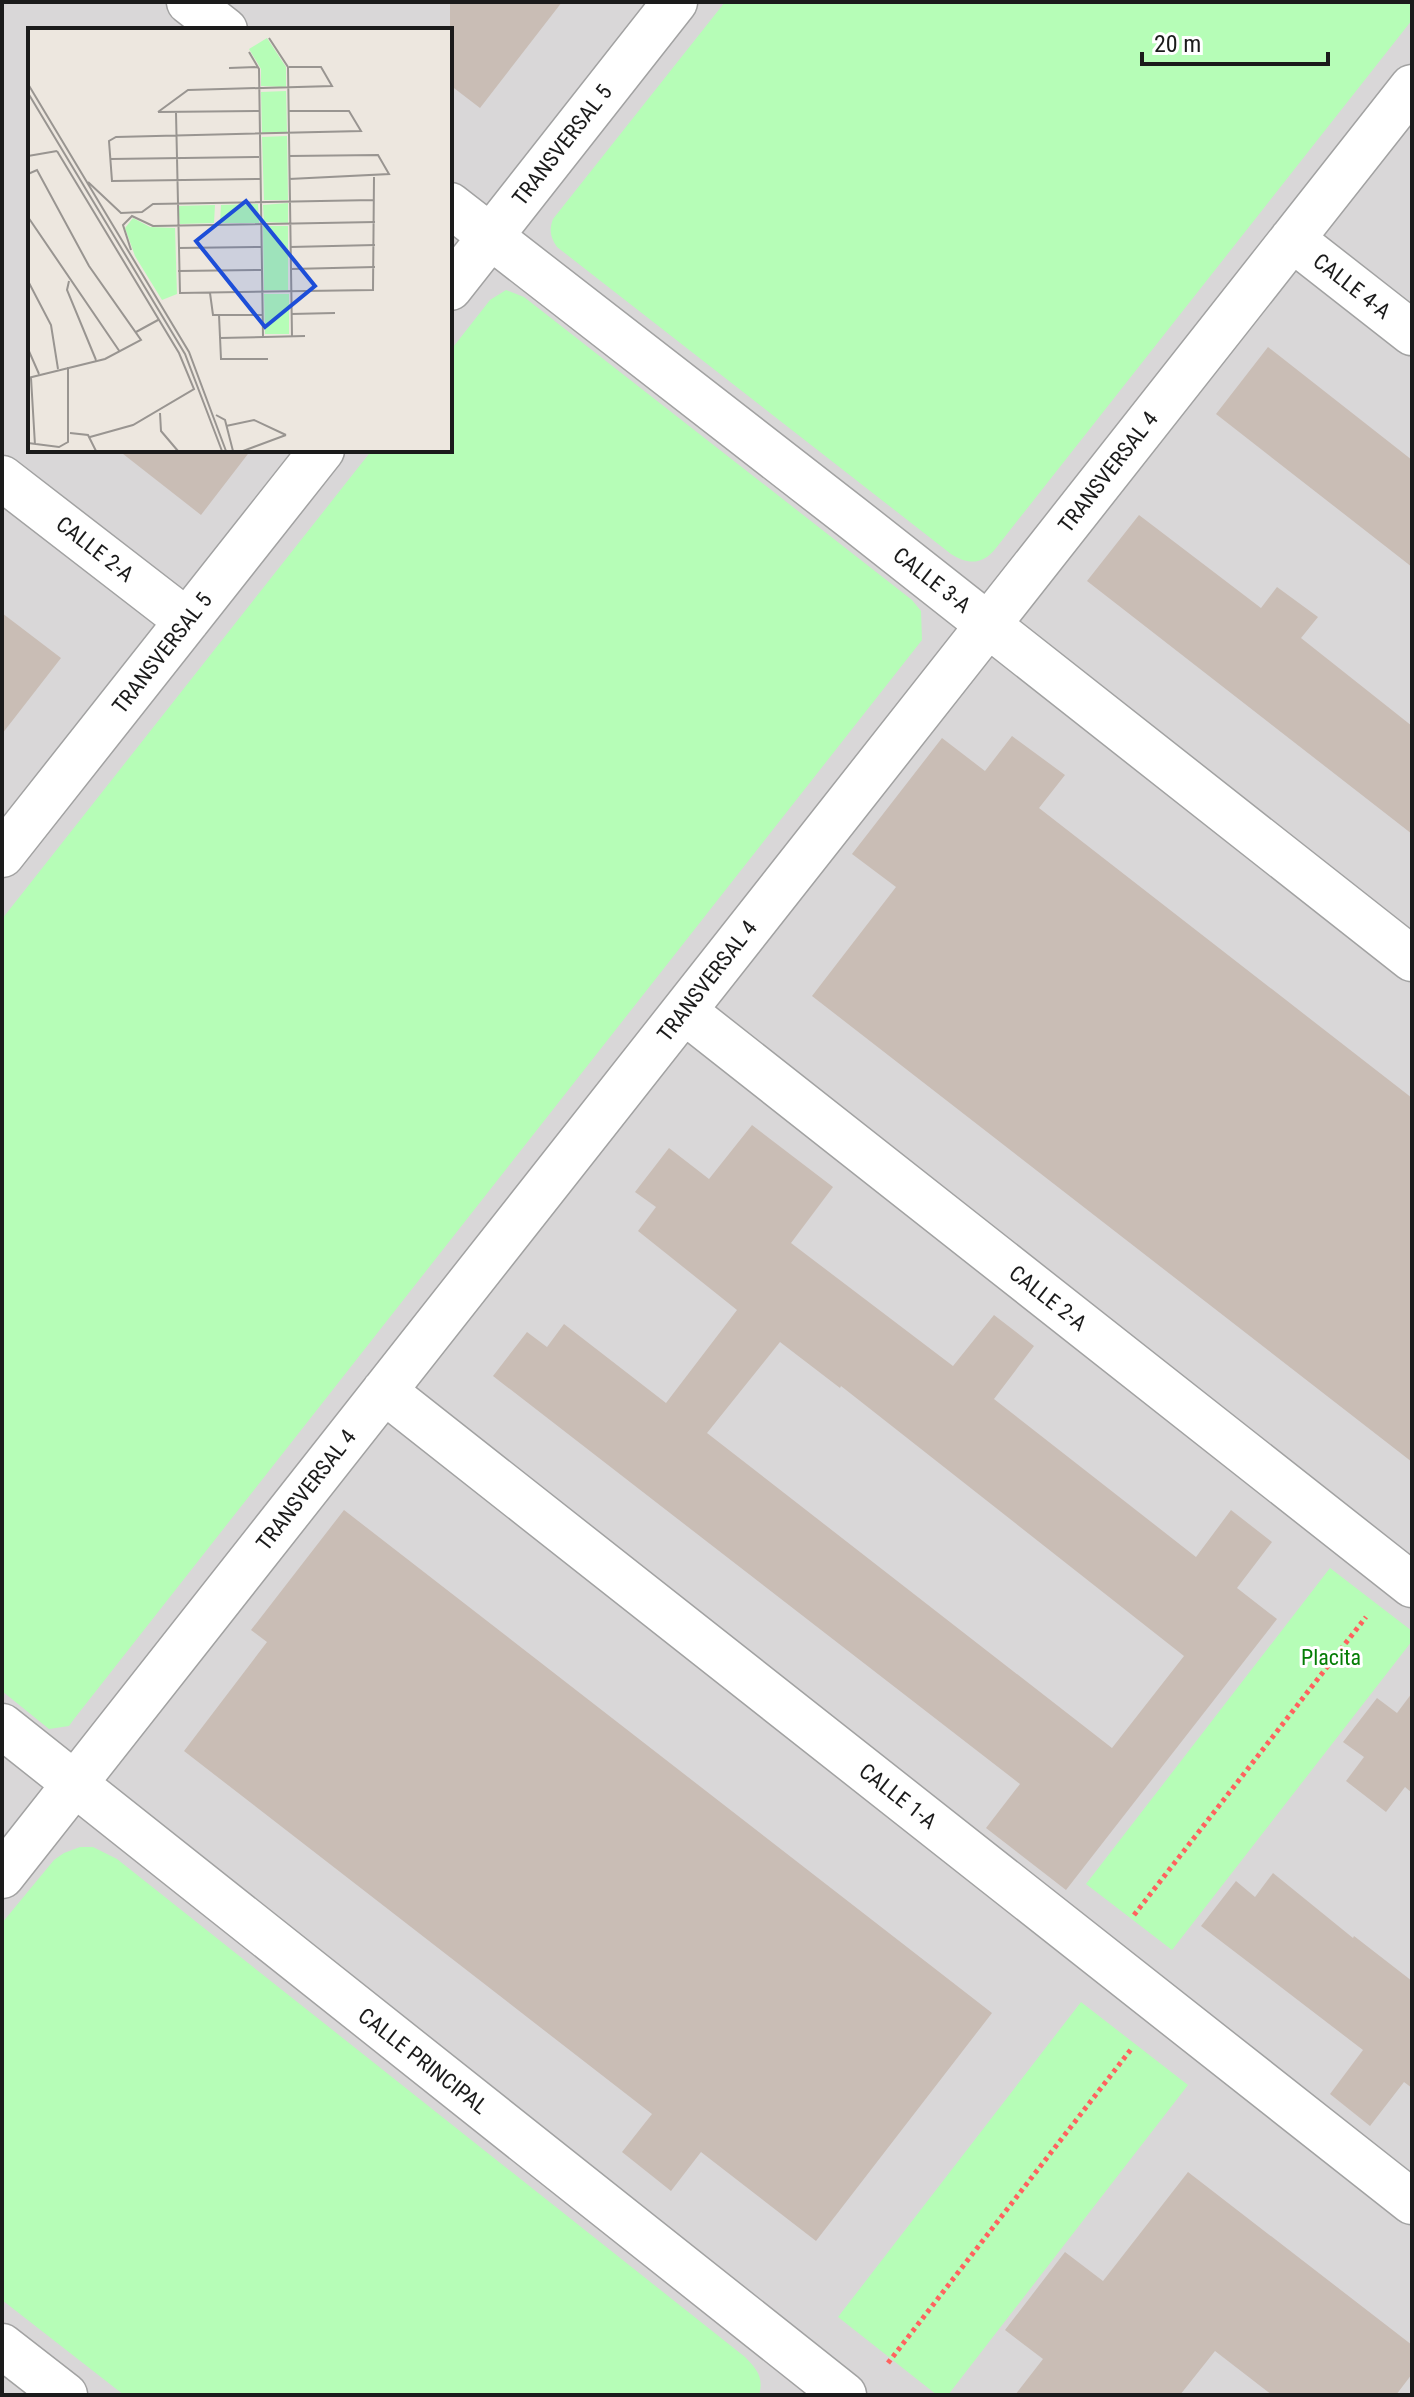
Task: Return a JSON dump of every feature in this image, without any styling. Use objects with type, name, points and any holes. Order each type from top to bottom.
[{"type":"street","points":[[189,2],[222,28]]},
{"type":"street","name":"TRANSVERSAL 5","points":[[452,285],[675,2]]},
{"type":"street","name":"TRANSVERSAL 4","points":[[2,1876],[1412,87]]},
{"type":"street","name":"CALLE 3-A","points":[[452,207],[1412,959]]},
{"type":"street","name":"CALLE 4-A","points":[[1292,239],[1412,333]]},
{"type":"street","name":"TRANSVERSAL 5","points":[[2,855],[320,452]]},
{"type":"street","name":"CALLE 2-A","points":[[2,478],[187,621]]},
{"type":"street","name":"CALLE 2-A","points":[[684,1011],[1405,1580]]},
{"type":"street","name":"CALLE 1-A","points":[[384,1391],[1412,2202]]},
{"type":"street","name":"CALLE PRINCIPAL","points":[[2,1726],[821,2388]]},
{"type":"street","points":[[2,2346],[65,2395]]},
{"type":"path","points":[[1102,1957],[1405,1580]]},
{"type":"path","points":[[883,2370],[1164,2007]]},
{"type":"shaded area","points":[[2,2],[1412,2],[1412,2395],[2,2395]]},
{"type":"green space","points":[[725,2],[1412,2],[1412,20],[996,548],[986,558],[975,562],[951,554],[557,247],[553,240],[553,219]]},
{"type":"green space","points":[[506,290],[524,297],[912,600],[921,611],[922,640],[69,1726],[49,1729],[2,1691],[2,919],[370,452],[452,452],[452,348],[490,300]]},
{"type":"green space","name":"Placita","points":[[1330,1568],[1412,1631],[1412,1641],[1172,1950],[1086,1884]]},
{"type":"green space","points":[[80,1847],[93,1847],[117,1859],[745,2357],[758,2374],[761,2384],[759,2395],[124,2395],[2,2300],[2,1923],[54,1860]]},
{"type":"green space","points":[[1081,2002],[1188,2085],[948,2395],[937,2395],[838,2317]]},
{"type":"building","points":[[450,2],[562,2],[480,108],[452,87]]},
{"type":"building","points":[[1268,347],[1412,460],[1412,567],[1216,414]]},
{"type":"building","points":[[121,452],[249,452],[201,515]]},
{"type":"building","points":[[1139,515],[1261,608],[1277,587],[1318,617],[1301,638],[1412,726],[1412,834],[1087,581]]},
{"type":"building","points":[[2,613],[61,658],[2,734]]},
{"type":"building","points":[[1012,736],[1065,775],[1039,808],[1412,1098],[1412,1462],[812,996],[896,887],[852,854],[942,738],[985,771]]},
{"type":"building","points":[[752,1125],[833,1187],[791,1243],[953,1366],[994,1315],[1034,1346],[994,1399],[1196,1557],[1231,1510],[1272,1542],[1237,1588],[1277,1619],[1066,1890],[986,1828],[1020,1784],[493,1376],[527,1332],[547,1347],[564,1324],[666,1403],[737,1310],[638,1231],[656,1207],[635,1192],[669,1148],[709,1179]],"holes":[[[780,1342],[1184,1656],[1112,1748],[707,1433]]]},
{"type":"building","points":[[344,1510],[992,2013],[816,2241],[701,2152],[671,2191],[622,2152],[652,2114],[184,1751],[267,1642],[251,1630]]},
{"type":"building","points":[[1412,1693],[1412,1793],[1405,1787],[1386,1812],[1346,1781],[1364,1757],[1343,1742],[1377,1698],[1397,1713]]},
{"type":"building","points":[[1273,1873],[1412,1981],[1412,2088],[1404,2082],[1370,2126],[1330,2094],[1363,2050],[1201,1926],[1236,1881],[1255,1897]]},
{"type":"building","points":[[1188,2172],[1412,2345],[1412,2374],[1396,2395],[1272,2395],[1215,2351],[1180,2395],[1015,2395],[1043,2359],[1005,2330],[1065,2252],[1103,2281]]}]
